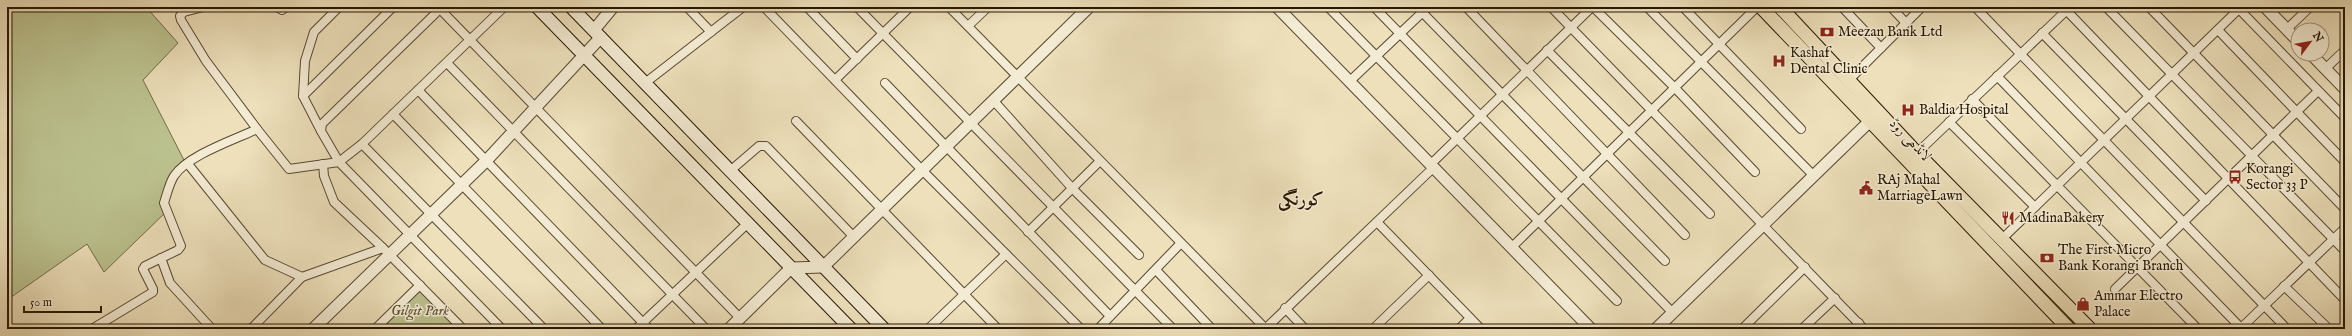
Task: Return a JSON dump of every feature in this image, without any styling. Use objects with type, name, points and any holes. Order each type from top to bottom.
[{"type":"main road","points":[[537,7],[851,329]]},
{"type":"main road","points":[[571,7],[884,329]]},
{"type":"main road","name":"لانڈھی روڈ","points":[[1760,7],[2069,329]]},
{"type":"main road","name":"لانڈھی روڈ","points":[[1780,7],[1917,152],[2090,329]]},
{"type":"street","points":[[203,7],[184,12],[180,16],[181,20],[206,61],[289,169],[338,162],[362,144],[504,7]]},
{"type":"street","points":[[277,7],[282,10],[286,7]]},
{"type":"street","points":[[339,7],[314,32],[305,61],[303,96],[338,162],[502,329]]},
{"type":"street","points":[[303,96],[394,7]]},
{"type":"street","points":[[313,329],[387,252],[411,235],[432,216],[536,108],[584,55],[613,7]]},
{"type":"street","points":[[687,7],[711,32]]},
{"type":"street","points":[[646,83],[743,7]]},
{"type":"street","points":[[764,7],[922,170],[1081,329]]},
{"type":"street","points":[[807,7],[857,59]]},
{"type":"street","points":[[857,7],[1173,329]]},
{"type":"street","points":[[835,80],[910,7]]},
{"type":"street","points":[[949,7],[1265,329],[1285,308],[1377,222],[1432,166],[1457,138],[1592,7],[1675,88],[1755,172]]},
{"type":"street","points":[[968,26],[988,7]]},
{"type":"street","points":[[321,131],[322,124],[439,8],[695,273],[734,325],[792,268],[823,267],[1089,7]]},
{"type":"street","points":[[1277,7],[1512,247],[1590,329]]},
{"type":"street","points":[[1328,7],[1617,301]]},
{"type":"street","points":[[1374,7],[1673,313]]},
{"type":"street","points":[[1466,7],[1685,235]]},
{"type":"street","points":[[1551,7],[1651,112],[1835,298],[1859,327]]},
{"type":"street","points":[[1647,7],[1700,63],[1813,175]]},
{"type":"street","points":[[1683,7],[1801,129]]},
{"type":"street","points":[[1512,247],[1757,7]]},
{"type":"street","points":[[1842,7],[1881,48]]},
{"type":"street","points":[[1891,7],[1906,23]]},
{"type":"street","points":[[1849,80],[1922,7]]},
{"type":"street","points":[[1975,7],[2105,139],[2287,329]]},
{"type":"street","points":[[2106,7],[2345,251]]},
{"type":"street","points":[[2149,7],[2345,209]]},
{"type":"street","points":[[2265,7],[2290,33]]},
{"type":"street","points":[[2287,30],[2310,7]]},
{"type":"street","points":[[2002,239],[2239,8],[2345,118]]},
{"type":"street","points":[[1350,81],[1376,57],[1422,9],[1583,178],[1665,261]]},
{"type":"street","points":[[1917,152],[2068,9],[2149,96],[2345,300]]},
{"type":"street","points":[[2218,30],[2345,162]]},
{"type":"street","points":[[2042,33],[2206,201]]},
{"type":"street","points":[[1547,50],[1710,214]]},
{"type":"street","points":[[2325,69],[2345,50]]},
{"type":"street","points":[[2318,62],[2345,89]]},
{"type":"street","points":[[447,63],[706,329]]},
{"type":"street","points":[[1996,76],[2241,329],[2345,228]]},
{"type":"street","points":[[885,83],[1110,316]]},
{"type":"street","points":[[418,90],[649,329]]},
{"type":"street","points":[[2115,289],[2229,179],[2318,90]]},
{"type":"street","points":[[1972,99],[2198,329]]},
{"type":"street","points":[[993,100],[1072,188],[1140,255]]},
{"type":"street","points":[[393,114],[602,329]]},
{"type":"street","points":[[796,121],[998,329]]},
{"type":"street","points":[[1656,329],[1870,121]]},
{"type":"street","points":[[1949,122],[2035,207]]},
{"type":"street","points":[[92,329],[153,292],[143,269],[145,266],[181,246],[164,203],[174,176],[200,156],[257,129]]},
{"type":"street","points":[[362,144],[544,329]]},
{"type":"street","points":[[730,171],[759,146],[766,146],[854,236]]},
{"type":"street","points":[[1028,232],[1100,161]]},
{"type":"street","points":[[188,164],[265,260],[302,277]]},
{"type":"street","points":[[323,164],[324,176],[334,202],[387,252],[463,329]]},
{"type":"street","points":[[1377,222],[1481,329]]},
{"type":"street","points":[[636,329],[748,223]]},
{"type":"street","points":[[1098,329],[1181,243]]},
{"type":"street","points":[[250,329],[302,277],[387,252]]},
{"type":"street","points":[[928,329],[1006,254]]},
{"type":"street","points":[[161,258],[170,282],[212,329]]},
{"type":"street","points":[[1742,329],[1805,268]]},
{"type":"street","points":[[1156,270],[1212,329]]},
{"type":"street","points":[[1373,329],[1429,275]]},
{"type":"street","points":[[375,329],[420,285]]},
{"type":"street","points":[[2284,286],[2329,329]]},
{"type":"street","points":[[1802,329],[1835,298]]},
{"type":"street","points":[[1285,308],[1305,329]]},
{"type":"street","points":[[1459,329],[1470,318]]},
{"type":"green space","points":[[7,7],[146,7],[178,43],[143,80],[185,162],[163,203],[167,211],[104,272],[87,244],[7,300]]},
{"type":"green space","name":"Gilgit Park","points":[[420,285],[463,329],[375,329]]},
{"type":"place","name":"Meezan Bank Ltd","points":[[1827,32]]},
{"type":"place","name":"Kashaf Dental Clinic","points":[[1779,61]]},
{"type":"place","name":"Baldia Hospital","points":[[1908,110]]},
{"type":"place","name":"Korangi Sector 33 P","points":[[2235,177]]},
{"type":"place","name":"RAj Mahal MarriageLawn","points":[[1866,188]]},
{"type":"place","name":"MadinaBakery","points":[[2008,218]]},
{"type":"place","name":"The First Micro Bank Korangi Branch","points":[[2047,258]]},
{"type":"place","name":"Ammar Electro Palace","points":[[2083,304]]},
{"type":"district","name":"کورنگی","points":[[1301,200]]}]
